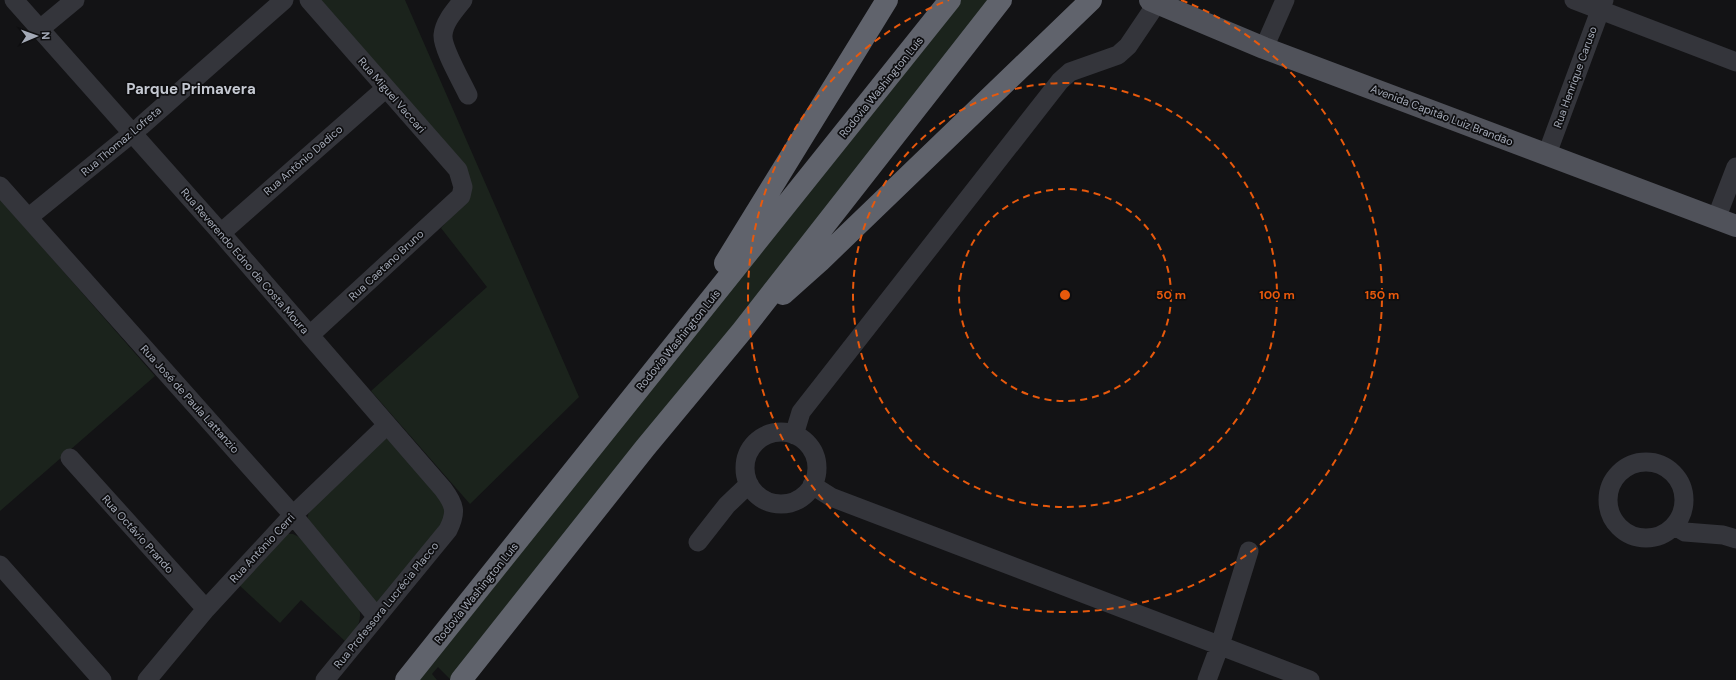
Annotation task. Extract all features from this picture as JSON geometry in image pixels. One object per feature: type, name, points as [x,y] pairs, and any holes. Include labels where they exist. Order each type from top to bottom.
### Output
[{"type":"highway","points":[[682,336],[887,0]]},
{"type":"highway","name":"Rodovia Washington Luís","points":[[406,680],[950,0]]},
{"type":"highway","points":[[462,680],[645,448],[742,331],[1001,0]]},
{"type":"highway","points":[[742,331],[820,261],[1091,0]]},
{"type":"main road","name":"Avenida Capitão Luiz Brandão","points":[[1154,2],[1264,48],[1736,226]]},
{"type":"street","name":"Rua Reverendo Edno da Costa Moura","points":[[14,0],[310,335],[443,489],[452,501],[455,512],[448,530]]},
{"type":"street","points":[[40,29],[75,0]]},
{"type":"street","name":"Rua Thomaz Lofreta","points":[[29,217],[132,133],[284,0]]},
{"type":"street","name":"Rua Miguel Vaccari","points":[[309,0],[458,170],[462,187],[461,196]]},
{"type":"street","points":[[462,0],[446,24],[443,35],[444,46],[468,95]]},
{"type":"street","points":[[1264,48],[1285,0]]},
{"type":"street","points":[[1574,0],[1602,5],[1736,62]]},
{"type":"street","points":[[794,435],[801,412],[1060,81],[1070,72],[1118,54],[1128,46],[1154,2]]},
{"type":"street","name":"Rua Henrique Caruso","points":[[1547,154],[1602,5]]},
{"type":"street","name":"Rua Antônio Dadico","points":[[220,233],[386,88]]},
{"type":"street","points":[[1716,219],[1736,167]]},
{"type":"street","name":"Rua José de Paula Lattanzio","points":[[0,186],[293,515],[376,616]]},
{"type":"street","name":"Rua Caetano Bruno","points":[[310,335],[461,196]]},
{"type":"street","name":"Rua Antônio Cerri","points":[[147,680],[206,609],[293,515],[387,425]]},
{"type":"street","points":[[777,432],[794,435],[808,445],[814,456],[817,469],[812,485],[800,498],[784,504],[776,504],[760,497],[749,484],[746,476],[746,459],[754,444],[761,438],[777,432]]},
{"type":"street","name":"Rua Octávio Prando","points":[[70,458],[206,609]]},
{"type":"street","points":[[1641,462],[1659,464],[1671,472],[1680,482],[1684,500],[1684,510],[1675,526],[1668,532],[1651,539],[1637,538],[1624,532],[1612,518],[1609,510],[1609,491],[1617,475],[1628,466],[1641,462]]},
{"type":"street","points":[[698,542],[727,506],[749,484]]},
{"type":"street","points":[[812,485],[831,497],[1310,680]]},
{"type":"street","points":[[1675,526],[1685,532],[1723,535],[1736,539]]},
{"type":"street","name":"Rua Professora Lucrécia Placco","points":[[325,680],[448,530]]},
{"type":"street","points":[[1207,680],[1220,645],[1249,551]]},
{"type":"street","points":[[0,565],[102,680]]},
{"type":"shaded area","points":[[321,0],[405,0],[579,397],[470,504],[371,391],[487,287],[441,228],[467,199],[469,189]]},
{"type":"shaded area","points":[[958,0],[990,0],[836,197],[451,680],[438,667],[432,674],[437,680],[414,680]]},
{"type":"shaded area","points":[[0,199],[155,376],[0,511]]},
{"type":"shaded area","points":[[382,438],[387,439],[395,445],[442,494],[448,516],[387,597],[374,605],[307,520],[309,511]]},
{"type":"shaded area","points":[[287,534],[293,534],[301,538],[359,607],[359,622],[346,642],[301,600],[280,623],[239,585]]},
{"type":"district","name":"Parque Primavera","points":[[191,89]]}]
